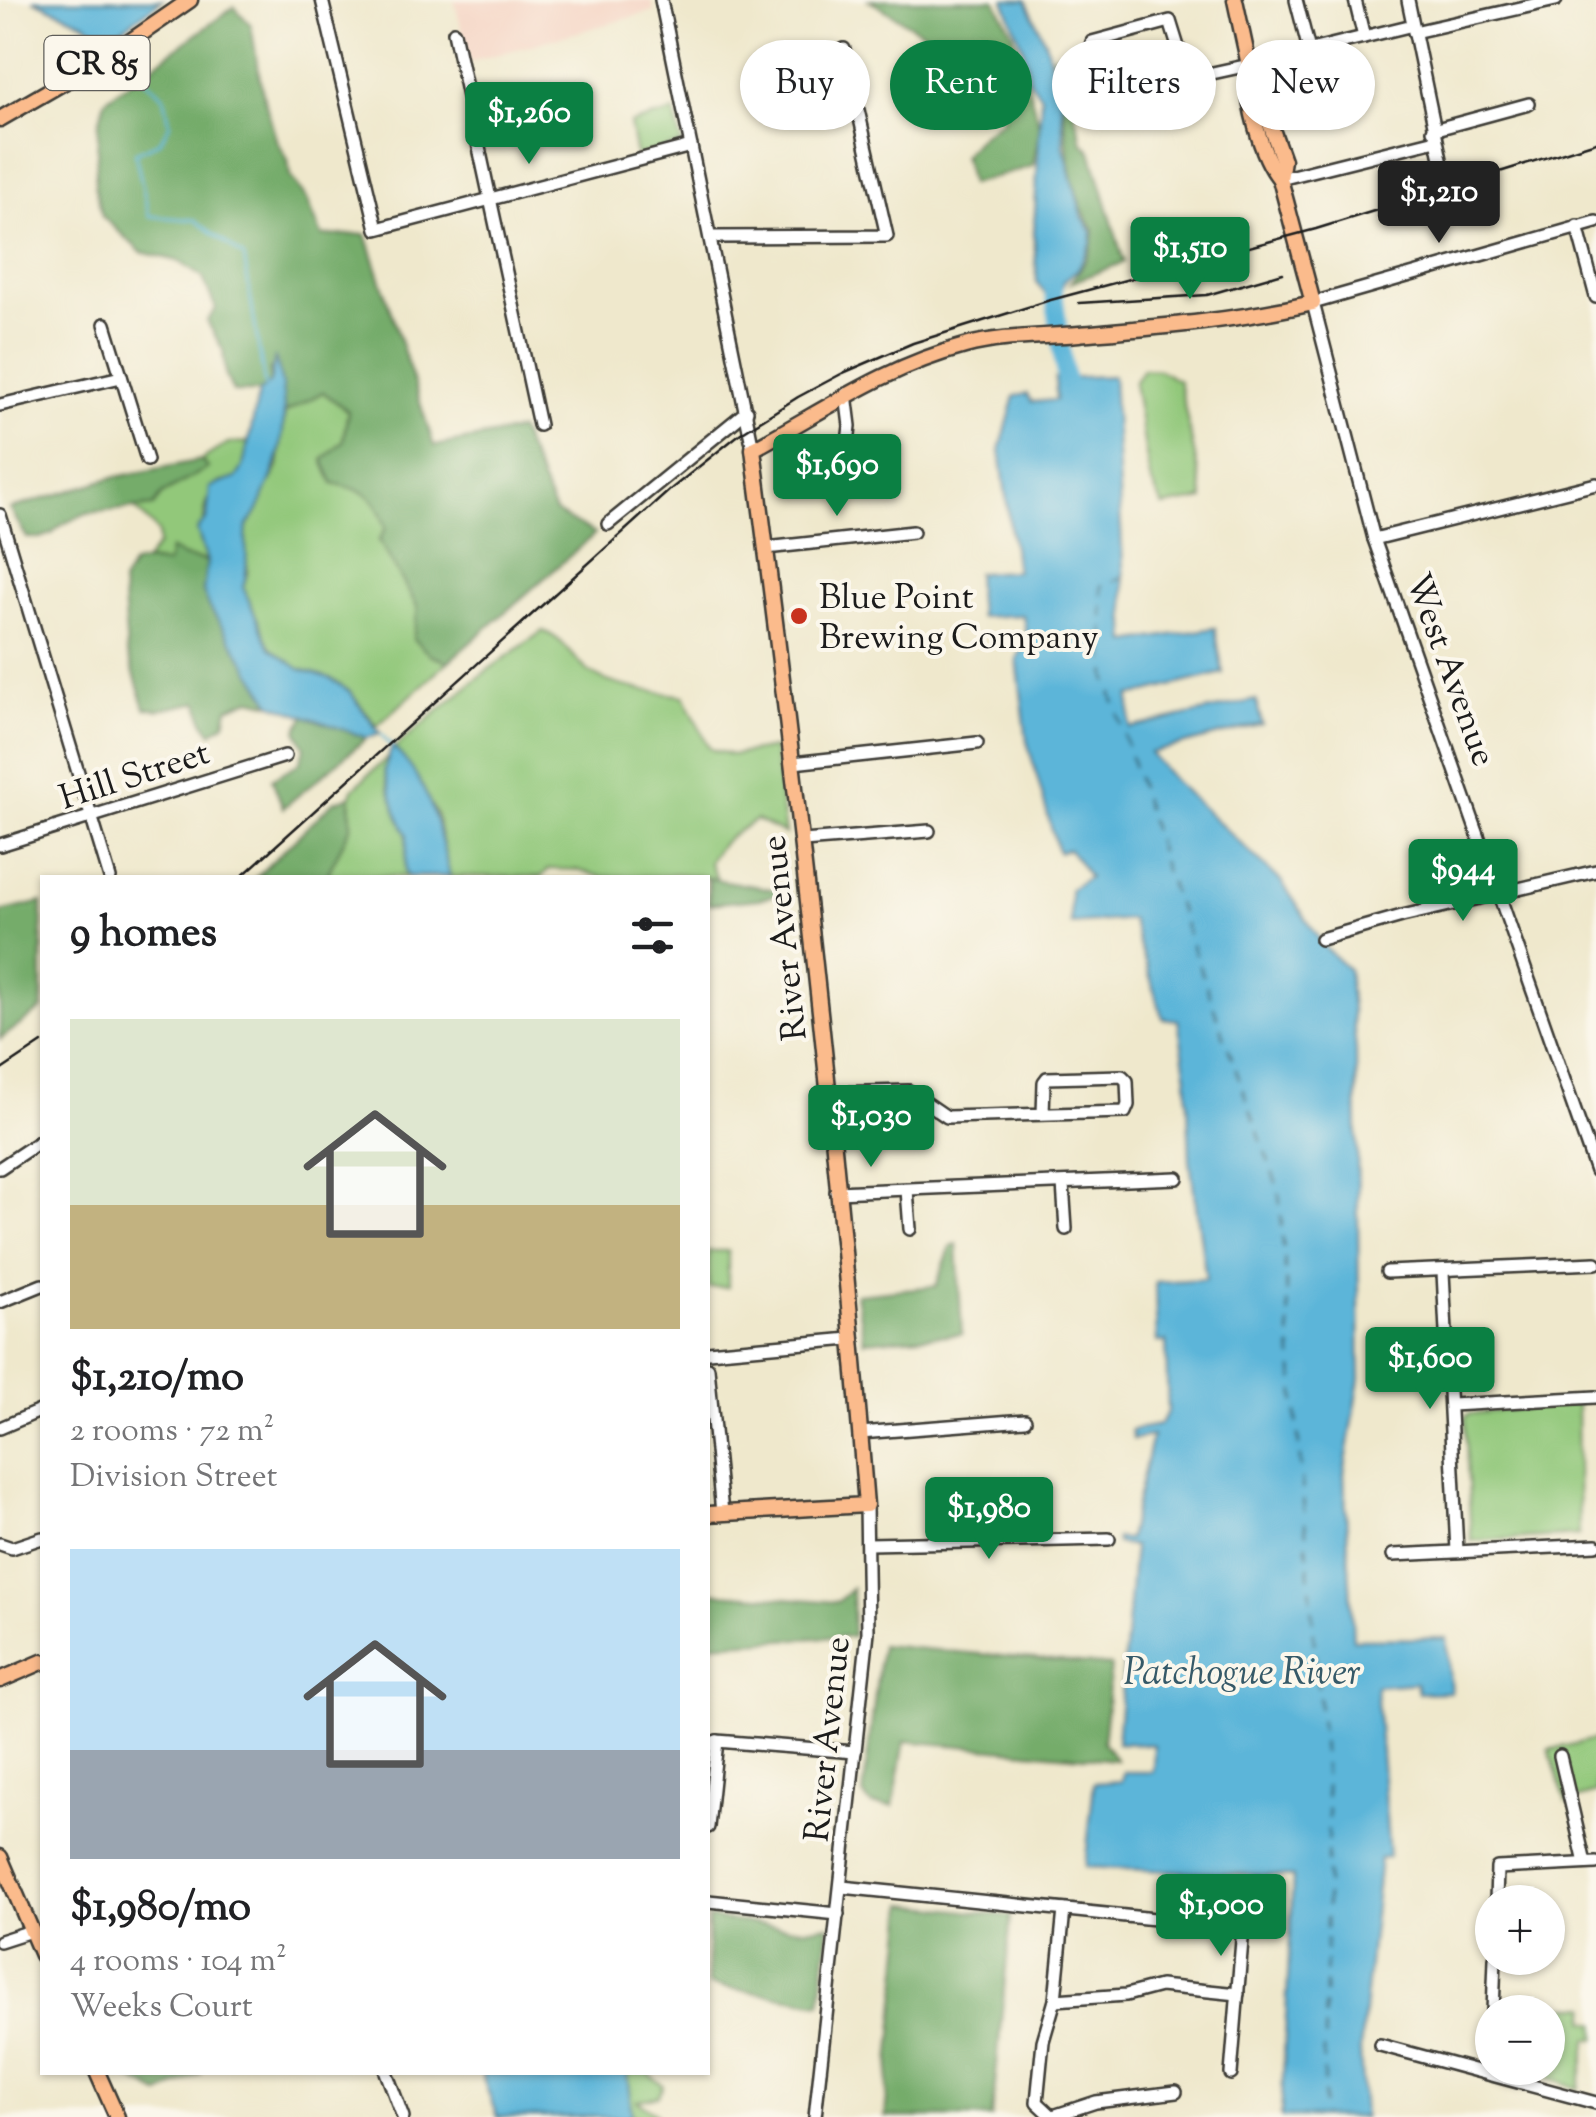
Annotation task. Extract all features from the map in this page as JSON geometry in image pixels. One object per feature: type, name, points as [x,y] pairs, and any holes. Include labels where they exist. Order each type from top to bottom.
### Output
[{"type":"main road","name":"CR 85","points":[[0,119],[106,58],[190,0]]},
{"type":"main road","name":"West Avenue","points":[[1235,0],[1243,40]]},
{"type":"main road","name":"West Avenue","points":[[1272,130],[1283,160],[1280,178],[1313,303]]},
{"type":"main road","points":[[753,448],[911,362],[969,344],[1240,318],[1313,303]]},
{"type":"main road","name":"River Avenue","points":[[753,448],[803,841],[866,1505]]},
{"type":"main road","points":[[715,1513],[866,1505]]},
{"type":"main road","points":[[0,1680],[40,1663]]},
{"type":"main road","points":[[0,1857],[40,1950]]},
{"type":"main road","points":[[97,2075],[117,2117]]},
{"type":"street","points":[[322,0],[376,228],[691,146]]},
{"type":"street","name":"River Avenue","points":[[661,0],[753,448]]},
{"type":"street","points":[[1296,0],[1307,40]]},
{"type":"street","points":[[1356,0],[1364,37]]},
{"type":"street","points":[[1408,0],[1442,164]]},
{"type":"street","points":[[1352,40],[1556,0]]},
{"type":"street","points":[[1099,40],[1170,20],[1176,40]]},
{"type":"street","points":[[454,32],[539,425]]},
{"type":"street","points":[[1280,178],[1435,135],[1528,104]]},
{"type":"street","points":[[710,238],[886,236],[862,130]]},
{"type":"street","points":[[1313,303],[1596,222]]},
{"type":"street","points":[[1577,226],[1596,296]]},
{"type":"street","name":"West Avenue","points":[[1313,303],[1374,539],[1596,1171]]},
{"type":"street","points":[[105,324],[147,460]]},
{"type":"street","points":[[0,405],[122,377]]},
{"type":"street","points":[[846,394],[850,426],[847,451]]},
{"type":"street","points":[[608,524],[747,411]]},
{"type":"street","points":[[1374,539],[1596,484]]},
{"type":"street","points":[[0,516],[109,875]]},
{"type":"street","points":[[766,548],[913,532]]},
{"type":"street","points":[[794,763],[977,743]]},
{"type":"street","name":"Hill Street","points":[[0,845],[285,756]]},
{"type":"street","points":[[803,841],[929,832]]},
{"type":"street","points":[[1321,939],[1402,916],[1596,872]]},
{"type":"street","points":[[828,1093],[910,1091],[947,1117],[1125,1112],[1127,1081],[1122,1076],[1047,1078],[1042,1114]]},
{"type":"street","points":[[0,1168],[40,1141]]},
{"type":"street","points":[[836,1192],[1177,1178]]},
{"type":"street","points":[[1062,1184],[1066,1230]]},
{"type":"street","points":[[907,1190],[910,1229]]},
{"type":"street","points":[[1387,1272],[1596,1263]]},
{"type":"street","points":[[1442,1272],[1458,1550]]},
{"type":"street","points":[[0,1302],[40,1286]]},
{"type":"street","points":[[710,1352],[850,1340]]},
{"type":"street","points":[[1450,1405],[1596,1397]]},
{"type":"street","points":[[710,1409],[715,1513]]},
{"type":"street","points":[[0,1428],[40,1411]]},
{"type":"street","points":[[860,1433],[1025,1420]]},
{"type":"street","name":"River Avenue","points":[[815,2117],[868,1632],[866,1505]]},
{"type":"street","points":[[0,1544],[12,1548],[40,1539]]},
{"type":"street","points":[[868,1544],[1109,1540]]},
{"type":"street","points":[[1393,1555],[1596,1546]]},
{"type":"street","points":[[710,1786],[712,1743],[855,1752]]},
{"type":"street","points":[[1496,1885],[1497,1868],[1591,1863],[1560,1756]]},
{"type":"street","points":[[842,1887],[1243,1928],[1231,2074]]},
{"type":"street","points":[[710,1901],[838,1914]]},
{"type":"street","points":[[1064,1910],[1055,2000],[1043,2041],[1037,2102],[1053,2117],[1096,2102],[1176,2092]]},
{"type":"street","points":[[0,1941],[31,1930]]},
{"type":"street","points":[[1055,2000],[1126,1995],[1160,1986],[1238,1994]]},
{"type":"street","points":[[1380,2045],[1475,2070]]},
{"type":"street","points":[[387,2075],[403,2117]]},
{"type":"street","points":[[1529,2085],[1596,2103]]},
{"type":"shaded area","points":[[454,0],[651,0],[654,11],[470,62]]},
{"type":"green space","points":[[869,0],[995,0],[1015,40],[935,40]]},
{"type":"green space","points":[[234,7],[251,25],[262,90],[276,139],[288,160],[290,176],[307,199],[322,236],[366,234],[434,446],[519,430],[555,512],[595,534],[448,662],[429,654],[413,639],[418,608],[379,540],[386,528],[378,507],[362,492],[333,483],[323,460],[343,441],[348,411],[323,392],[285,413],[278,368],[270,369],[270,383],[259,392],[233,392],[226,376],[223,350],[207,321],[216,309],[203,278],[178,261],[141,252],[102,216],[95,186],[99,123],[105,100]]},
{"type":"green space","points":[[1032,100],[1040,128],[1033,166],[970,184],[963,155],[988,130],[1032,130]]},
{"type":"green space","points":[[674,112],[682,144],[636,156],[630,124]]},
{"type":"green space","points":[[1066,130],[1079,130],[1082,142],[1091,151],[1124,262],[1070,283],[1092,245],[1094,230],[1079,201]]},
{"type":"green space","points":[[1143,369],[1159,370],[1179,381],[1204,499],[1163,506],[1150,479],[1134,383]]},
{"type":"green space","points":[[323,392],[348,411],[343,441],[323,460],[333,482],[362,492],[378,507],[386,528],[379,540],[418,608],[429,654],[448,662],[377,726],[350,692],[330,678],[300,670],[270,648],[243,587],[248,571],[244,547],[247,526],[278,467],[285,413]]},
{"type":"green space","points":[[248,442],[237,478],[218,483],[207,501],[200,541],[207,561],[171,550],[168,564],[146,561],[158,545],[158,532],[135,508],[153,506],[162,494],[207,468],[201,460],[228,443]]},
{"type":"green space","points":[[201,460],[208,468],[162,494],[153,506],[87,513],[40,538],[27,538],[10,509],[111,478]]},
{"type":"green space","points":[[170,549],[184,557],[207,561],[203,592],[272,704],[251,699],[228,708],[225,723],[212,733],[203,721],[199,702],[159,710],[145,708],[127,652],[122,583],[133,564],[167,564]]},
{"type":"green space","points":[[543,631],[601,678],[636,689],[684,696],[710,749],[732,755],[774,748],[785,834],[756,820],[742,829],[723,843],[709,862],[717,879],[710,875],[595,875],[549,869],[543,875],[450,875],[436,813],[394,748],[485,672]]},
{"type":"green space","points":[[305,716],[367,738],[283,808],[272,779],[299,763],[305,748],[297,730]]},
{"type":"green space","points":[[389,756],[386,779],[405,828],[408,875],[329,875],[351,826],[350,796]]},
{"type":"green space","points":[[350,796],[351,826],[329,875],[258,875],[333,802]]},
{"type":"green space","points":[[710,878],[788,892],[710,904]]},
{"type":"green space","points":[[40,902],[40,1010],[0,1039],[0,912]]},
{"type":"green space","points":[[957,1244],[962,1334],[864,1341],[856,1294],[936,1286],[951,1246]]},
{"type":"green space","points":[[710,1251],[728,1251],[728,1287],[710,1288]]},
{"type":"green space","points":[[1577,1403],[1579,1535],[1471,1541],[1465,1418],[1468,1414]]},
{"type":"green space","points":[[852,1589],[853,1636],[710,1644],[710,1592],[837,1602]]},
{"type":"green space","points":[[881,1645],[1111,1666],[1103,1742],[1116,1760],[905,1741],[893,1807],[871,1805],[863,1795]]},
{"type":"green space","points":[[1596,1739],[1596,1793],[1566,1802],[1549,1750]]},
{"type":"green space","points":[[905,1904],[1011,1916],[992,2117],[885,2117]]},
{"type":"green space","points":[[710,1918],[805,1929],[829,1925],[821,2003],[710,1985]]},
{"type":"green space","points":[[1565,2006],[1588,2006],[1586,2021],[1596,2023],[1596,2039],[1588,2039],[1579,2089],[1565,2084]]},
{"type":"green space","points":[[128,2075],[198,2075],[160,2094]]},
{"type":"green space","points":[[627,2075],[651,2075],[663,2086],[659,2096],[637,2101],[658,2117],[632,2117]]},
{"type":"water","points":[[33,0],[162,0],[123,28],[102,35],[85,23]]},
{"type":"water","points":[[1004,0],[1026,0],[1045,41],[1052,67],[1052,130],[1063,130],[1082,216],[1092,232],[1078,269],[1065,280],[1059,292],[1047,296],[1037,283],[1034,232],[1041,96],[1032,84],[1032,40],[1020,40]]},
{"type":"water","points":[[275,357],[284,405],[282,437],[269,484],[247,526],[243,587],[270,648],[300,669],[330,678],[350,692],[380,733],[367,738],[272,704],[203,592],[207,561],[197,530],[207,518],[210,487],[236,478],[243,467],[259,392],[270,383]]},
{"type":"water","name":"Patchogue River","points":[[1113,376],[1127,642],[1215,628],[1223,673],[1130,696],[1130,728],[1256,700],[1262,724],[1150,753],[1175,782],[1282,882],[1325,948],[1348,969],[1356,1050],[1360,1379],[1344,1474],[1353,1639],[1446,1638],[1451,1692],[1418,1693],[1416,1683],[1376,1686],[1389,1857],[1380,1858],[1360,2051],[1364,2117],[1281,2117],[1293,1877],[1085,1867],[1094,1783],[1121,1781],[1123,1772],[1153,1772],[1154,1745],[1117,1743],[1134,1546],[1116,1543],[1116,1538],[1128,1539],[1152,1436],[1133,1439],[1131,1430],[1159,1425],[1168,1412],[1166,1342],[1157,1342],[1155,1282],[1206,1279],[1190,1161],[1187,1078],[1178,1020],[1163,1018],[1131,919],[1071,924],[1070,889],[1089,877],[1069,849],[1058,852],[1027,741],[1017,659],[1027,640],[1023,615],[979,617],[976,573],[1016,571],[1000,450],[1015,396],[1027,394],[1032,402],[1056,400],[1055,378]]},
{"type":"water","points":[[392,746],[424,790],[450,875],[407,875],[407,835],[384,770]]},
{"type":"water","points":[[482,2075],[627,2075],[632,2117],[497,2117]]},
{"type":"waterway","points":[[131,68],[164,96],[170,124],[160,142],[135,153],[149,216],[195,220],[244,257],[265,387]]},
{"type":"waterway","name":"Patchogue River","points":[[1051,271],[1068,398]]},
{"type":"waterway","points":[[381,734],[392,747]]},
{"type":"ferry route","points":[[1124,577],[1101,586],[1107,678],[1162,861],[1279,1191],[1328,1815],[1323,2117]]},
{"type":"railway","points":[[243,875],[671,489],[741,433],[798,397],[913,343],[1047,301],[1316,229],[1596,142]]},
{"type":"railway","points":[[1079,303],[1207,295],[1283,273]]},
{"type":"railway","points":[[0,1071],[40,1044]]},
{"type":"place","name":"Blue Point Brewing Company","points":[[799,616]]}]
